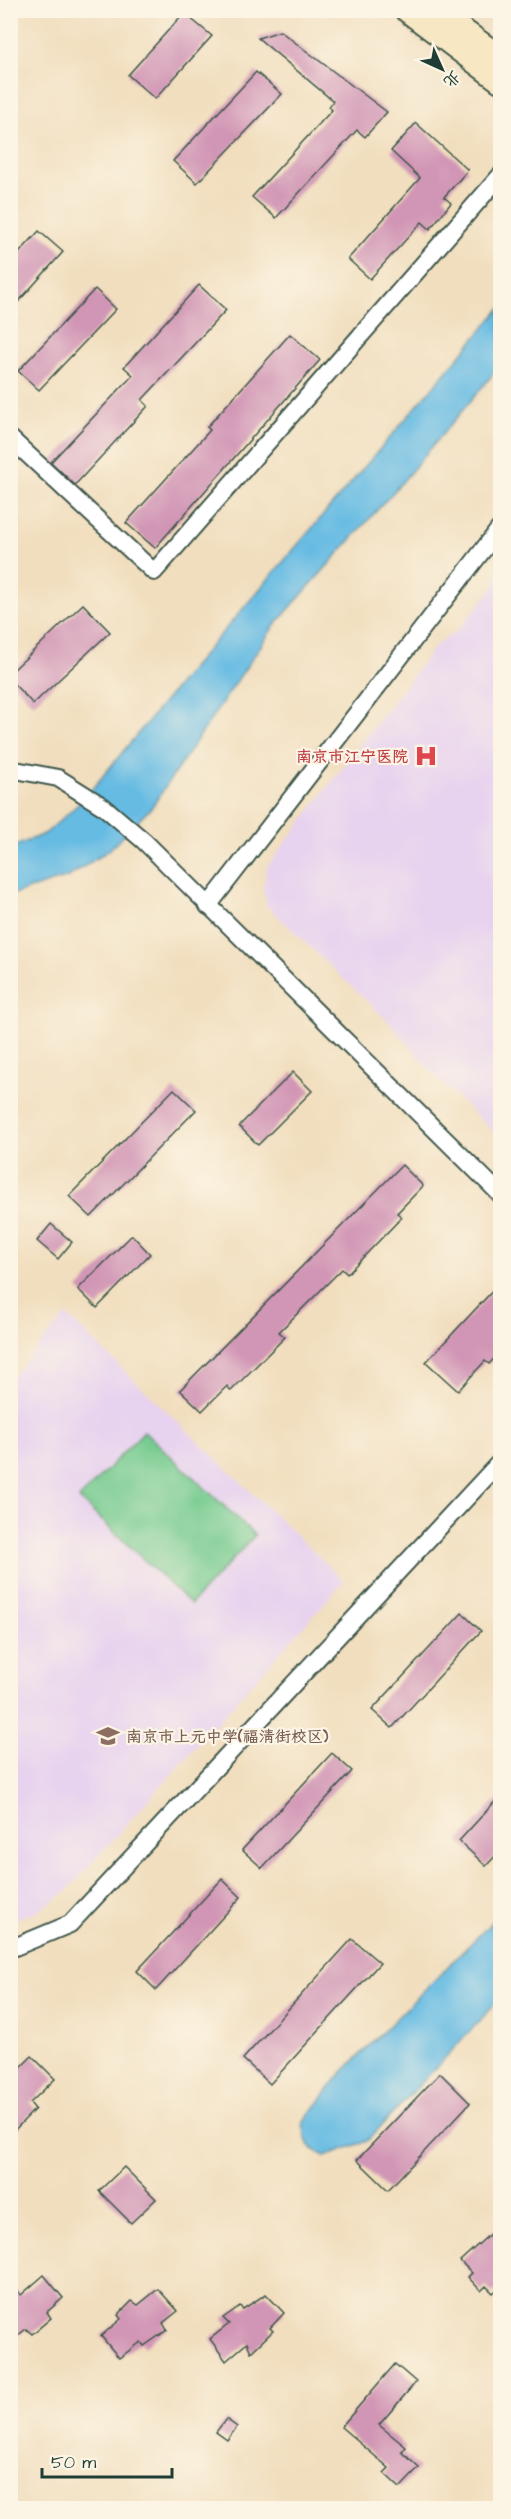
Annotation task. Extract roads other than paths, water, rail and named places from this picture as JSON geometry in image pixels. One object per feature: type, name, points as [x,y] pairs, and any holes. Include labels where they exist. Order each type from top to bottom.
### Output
[{"type":"street","points":[[406,10],[501,81]]},
{"type":"street","points":[[435,10],[501,57]]},
{"type":"street","points":[[10,438],[154,572],[501,176]]},
{"type":"street","points":[[208,906],[501,528]]},
{"type":"street","points":[[10,769],[58,777],[104,807],[144,841],[501,1194]]},
{"type":"street","points":[[10,1949],[70,1924],[501,1462]]},
{"type":"water","points":[[500,309],[500,366],[403,481],[274,626],[151,808],[109,850],[68,877],[11,895],[11,848],[46,833],[84,799],[186,675]]},
{"type":"water","points":[[500,1914],[500,1999],[367,2141],[325,2156],[310,2147],[306,2140],[303,2123],[339,2076]]},
{"type":"place","name":"南京市江宁医院","points":[[426,756]]},
{"type":"place","name":"南京市上元中学(福清街校区)","points":[[108,1736]]}]
